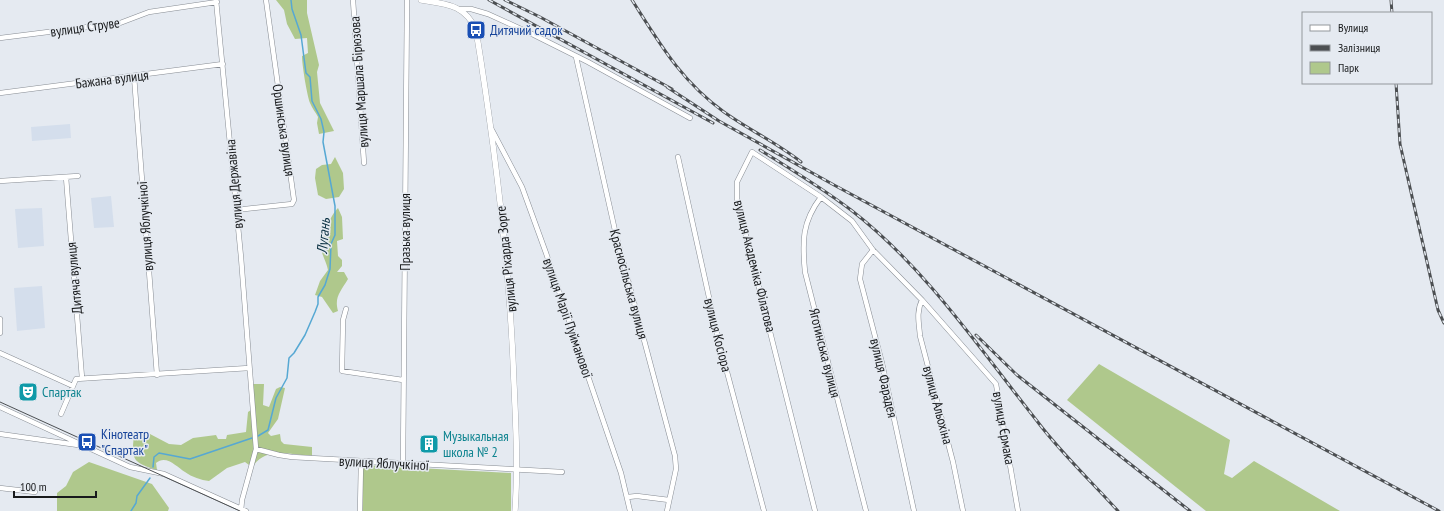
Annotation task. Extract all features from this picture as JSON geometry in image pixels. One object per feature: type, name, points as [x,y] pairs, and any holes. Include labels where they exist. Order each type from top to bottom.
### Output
[{"type":"street","name":"Оршинська вулиця","points":[[236,210],[292,204],[294,200],[266,0]]},
{"type":"street","name":"вулиця Маршала Бірюзова","points":[[353,0],[364,163]]},
{"type":"street","name":"Празька вулиця","points":[[402,464],[407,0]]},
{"type":"street","points":[[421,0],[462,11],[471,9],[488,14],[588,62],[690,118]]},
{"type":"street","name":"вулиця Державіна","points":[[216,1],[223,64],[256,449],[241,510]]},
{"type":"street","name":"вулиця Струве","points":[[0,38],[120,22],[149,12],[216,1]]},
{"type":"street","name":"вулиця Ріхарда Зорге","points":[[462,11],[472,20],[476,30],[492,130],[509,287],[518,471],[515,511]]},
{"type":"street","name":"Красносільська вулиця","points":[[576,57],[616,235],[676,456],[676,469],[667,511]]},
{"type":"street","name":"Бажана вулиця","points":[[0,93],[223,64]]},
{"type":"street","name":"вулиця Яблучкіної","points":[[134,76],[157,375]]},
{"type":"street","name":"вулиця Марії Пуйманової","points":[[492,130],[522,187],[530,209],[628,497],[630,511]]},
{"type":"street","name":"вулиця Академіка Філатова","points":[[815,511],[737,200],[737,182],[752,152],[821,197],[852,221],[873,250],[922,300]]},
{"type":"street","name":"вулиця Косіора","points":[[678,157],[718,338],[764,511]]},
{"type":"street","points":[[0,181],[78,176]]},
{"type":"street","name":"Дитяча вулиця","points":[[66,177],[82,378]]},
{"type":"street","name":"Яготинська вулиця","points":[[821,197],[816,204],[803,235],[805,272],[866,511]]},
{"type":"street","name":"вулиця Фарадея","points":[[873,250],[862,264],[860,279],[882,363],[914,511]]},
{"type":"street","name":"вулиця Альохіна","points":[[922,300],[918,307],[920,336],[953,462],[963,511]]},
{"type":"street","name":"вулиця Єрмака","points":[[922,300],[996,384],[1018,511]]},
{"type":"street","points":[[346,309],[343,326],[342,371],[403,380]]},
{"type":"street","points":[[0,319],[0,333]]},
{"type":"street","points":[[0,354],[73,386]]},
{"type":"street","points":[[61,414],[76,379],[249,368]]},
{"type":"street","points":[[0,407],[134,469],[164,474],[246,511]]},
{"type":"street","points":[[0,434],[83,446]]},
{"type":"street","name":"вулиця Яблучкіної","points":[[256,449],[279,455],[361,462],[562,472]]},
{"type":"street","points":[[360,511],[361,462]]},
{"type":"street","points":[[0,488],[35,492]]},
{"type":"street","points":[[628,497],[637,496],[669,500]]},
{"type":"shaded area","points":[[70,124],[71,138],[32,141],[31,127]]},
{"type":"shaded area","points":[[111,196],[114,227],[94,228],[91,198]]},
{"type":"shaded area","points":[[42,208],[44,246],[18,248],[15,209]]},
{"type":"shaded area","points":[[42,286],[45,328],[17,331],[14,288]]},
{"type":"green space","points":[[276,0],[307,0],[307,13],[319,65],[317,72],[320,103],[334,131],[319,134],[317,123],[318,117],[309,99],[303,66],[302,56],[308,53],[307,38],[295,39],[287,24],[284,10]]},
{"type":"green space","points":[[335,157],[343,173],[344,189],[339,197],[326,199],[318,195],[315,178],[316,169],[322,165],[331,164]]},
{"type":"green space","points":[[338,208],[342,217],[343,239],[337,241],[338,256],[342,260],[342,266],[337,272],[344,272],[348,279],[338,298],[338,311],[333,313],[322,297],[315,295],[320,281],[328,270],[322,252],[324,235],[329,222]]},
{"type":"green space","points":[[1099,364],[1230,440],[1224,474],[1232,478],[1254,461],[1340,511],[1206,511],[1067,400]]},
{"type":"green space","points":[[251,384],[264,384],[263,405],[269,407],[276,389],[280,387],[285,388],[278,419],[268,433],[271,436],[280,434],[281,441],[284,444],[312,447],[312,456],[280,453],[273,454],[259,459],[254,465],[249,465],[245,462],[227,468],[209,481],[200,479],[185,472],[171,462],[164,460],[156,463],[157,470],[143,465],[135,459],[133,450],[134,436],[150,434],[169,444],[181,445],[193,438],[216,435],[218,439],[226,439],[227,435],[246,432],[248,412],[251,410]]},
{"type":"green space","points":[[89,462],[152,484],[169,508],[168,511],[57,511],[57,493],[66,486],[73,472]]},
{"type":"green space","points":[[363,465],[511,473],[511,511],[362,511]]},
{"type":"waterway","name":"Лугань","points":[[258,436],[268,430],[276,398],[287,378],[289,358],[294,353],[305,335],[315,312],[318,304],[318,297],[325,285],[330,269],[331,244],[335,235],[335,206],[323,142],[324,132],[321,119],[312,101],[310,77],[306,73],[301,35],[292,9],[291,0]]},
{"type":"waterway","name":"Лугань","points":[[153,467],[154,457],[159,453],[190,459],[252,438]]},
{"type":"waterway","name":"Лугань","points":[[131,511],[136,503],[137,496],[150,478]]},
{"type":"tram line","points":[[0,402],[240,511]]},
{"type":"railway","points":[[489,0],[713,123]]},
{"type":"railway","points":[[505,0],[540,17],[672,89]]},
{"type":"railway","points":[[632,0],[672,61],[695,88],[724,112],[801,162]]},
{"type":"railway","points":[[1391,0],[1392,12]]},
{"type":"railway","points":[[1396,84],[1400,144],[1438,310],[1444,323]]},
{"type":"railway","points":[[667,87],[719,121],[834,185],[1439,511]]},
{"type":"railway","points":[[760,150],[818,186],[851,210],[904,257],[928,283],[972,337],[1046,433],[1118,511]]},
{"type":"railway","points":[[976,335],[1017,375],[1190,511]]},
{"type":"place","name":"Дитячий садок","points":[[476,30]]},
{"type":"place","name":"Спартак","points":[[28,392]]},
{"type":"place","name":"Кінотеатр \"Спартак\"","points":[[87,442]]},
{"type":"place","name":"Музыкальная школа № 2","points":[[429,444]]}]
